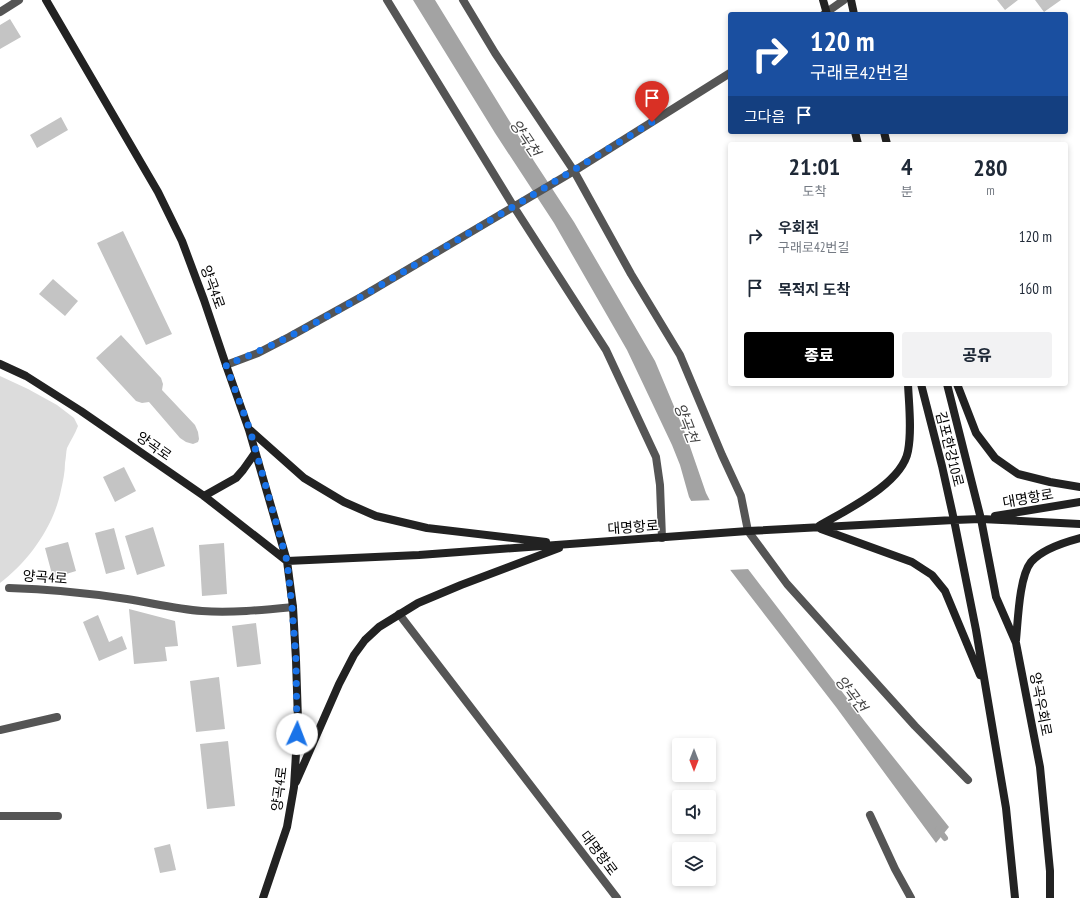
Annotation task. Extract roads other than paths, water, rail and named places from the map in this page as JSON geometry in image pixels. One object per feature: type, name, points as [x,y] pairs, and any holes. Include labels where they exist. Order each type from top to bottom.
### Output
[{"type":"main road","name":"양곡4로","points":[[46,0],[158,192],[185,249],[250,430],[255,453],[287,561],[296,660],[298,720],[294,787],[287,827],[263,898]]},
{"type":"main road","points":[[823,0],[826,12]]},
{"type":"main road","points":[[851,0],[854,12]]},
{"type":"main road","name":"양곡로","points":[[0,364],[26,376],[51,391],[204,496],[287,561]]},
{"type":"main road","points":[[817,527],[888,483],[900,471],[908,453],[910,433],[908,386]]},
{"type":"main road","name":"김포한강10로","points":[[921,386],[942,466],[954,520]]},
{"type":"main road","name":"김포한강10로","points":[[948,386],[981,519]]},
{"type":"main road","points":[[958,386],[976,433],[995,458],[1018,474],[1050,482],[1080,487]]},
{"type":"main road","points":[[250,430],[304,478],[344,502],[376,516],[427,528],[567,545]]},
{"type":"main road","points":[[204,496],[236,478],[255,453]]},
{"type":"main road","name":"대명항로","points":[[981,519],[1080,502]]},
{"type":"main road","name":"대명항로","points":[[287,561],[419,555],[739,533],[748,531],[954,520],[981,519],[1080,524]]},
{"type":"main road","name":"양곡우회로","points":[[981,519],[996,597],[1016,643],[1040,767],[1050,871],[1050,898]]},
{"type":"main road","points":[[954,520],[976,630],[1006,808],[1015,898]]},
{"type":"main road","points":[[817,527],[912,562],[932,576],[945,591],[985,688]]},
{"type":"main road","points":[[1016,643],[1019,602],[1025,575],[1031,562],[1042,553],[1063,542],[1080,538]]},
{"type":"main road","points":[[294,787],[339,684],[354,655],[365,640],[379,627],[418,603],[567,545]]},
{"type":"lane","points":[[0,12],[19,0]]},
{"type":"lane","points":[[387,0],[514,207],[606,350],[656,457],[660,485],[662,538]]},
{"type":"lane","points":[[463,0],[495,53],[574,171],[631,274],[680,355],[741,496],[748,531],[787,584],[915,726],[968,780]]},
{"type":"lane","points":[[827,12],[844,0]]},
{"type":"lane","points":[[226,365],[258,353],[289,337],[514,207],[728,74]]},
{"type":"lane","name":"양곡4로","points":[[9,588],[42,588],[79,592],[201,610],[227,612],[258,611],[292,607]]},
{"type":"lane","name":"대명항로","points":[[399,614],[617,898]]},
{"type":"lane","points":[[0,730],[57,717]]},
{"type":"lane","points":[[870,815],[910,898]]},
{"type":"lane","points":[[0,816],[58,816]]},
{"type":"waterway","name":"양곡천","points":[[938,829],[945,838]]}]
